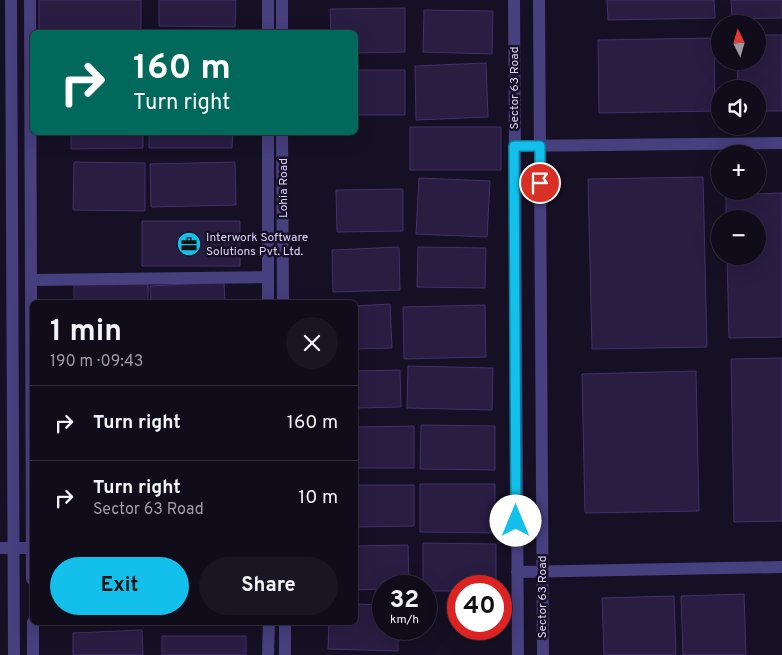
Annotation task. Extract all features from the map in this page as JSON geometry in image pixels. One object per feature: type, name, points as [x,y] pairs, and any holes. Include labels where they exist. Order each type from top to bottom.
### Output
[{"type":"street","points":[[11,0],[14,655]]},
{"type":"street","points":[[30,0],[30,30]]},
{"type":"street","points":[[268,0],[268,30]]},
{"type":"street","points":[[282,0],[282,30]]},
{"type":"street","name":"Sector 63 Road","points":[[514,0],[518,655]]},
{"type":"street","name":"Sector 63 Road","points":[[539,0],[543,655]]},
{"type":"street","points":[[30,135],[31,300]]},
{"type":"street","name":"Lohia Road","points":[[268,135],[268,300]]},
{"type":"street","name":"Lohia Road","points":[[282,135],[283,300]]},
{"type":"street","points":[[514,146],[782,143]]},
{"type":"street","points":[[31,280],[268,277]]},
{"type":"street","points":[[0,548],[30,548]]},
{"type":"street","points":[[517,572],[782,567]]},
{"type":"street","points":[[33,625],[33,655]]},
{"type":"street","points":[[268,625],[268,655]]},
{"type":"street","points":[[285,625],[285,655]]},
{"type":"building","points":[[39,0],[141,0],[141,30],[39,30]]},
{"type":"building","points":[[159,0],[236,0],[235,27],[159,26]]},
{"type":"building","points":[[607,0],[714,0],[715,15],[711,15],[711,18],[608,20]]},
{"type":"building","points":[[731,0],[782,0],[782,18],[766,18],[766,15],[732,15]]},
{"type":"building","points":[[405,8],[405,52],[358,53],[358,30],[331,30],[330,9]]},
{"type":"building","points":[[424,10],[493,11],[492,54],[423,52]]},
{"type":"building","points":[[766,35],[782,35],[782,111],[766,111],[766,80],[738,80],[737,70],[766,70]]},
{"type":"building","points":[[711,38],[711,70],[714,70],[715,80],[711,80],[711,111],[599,113],[598,40]]},
{"type":"building","points":[[486,63],[488,117],[416,120],[415,66]]},
{"type":"building","points":[[358,70],[405,70],[405,115],[358,115]]},
{"type":"building","points":[[410,127],[501,127],[501,170],[410,170]]},
{"type":"building","points":[[71,135],[143,135],[143,148],[71,149]]},
{"type":"building","points":[[149,135],[233,135],[232,148],[149,148]]},
{"type":"building","points":[[74,162],[145,163],[145,211],[73,210]]},
{"type":"building","points":[[235,162],[236,205],[151,207],[150,164]]},
{"type":"building","points":[[703,177],[707,347],[592,349],[588,179]]},
{"type":"building","points":[[419,178],[490,181],[487,237],[416,234]]},
{"type":"building","points":[[403,189],[403,231],[337,232],[336,190]]},
{"type":"building","points":[[782,193],[782,337],[729,338],[727,265],[766,265],[766,210],[726,210],[726,200],[766,200],[766,194]]},
{"type":"building","points":[[142,221],[240,221],[240,266],[142,266]]},
{"type":"building","points":[[399,247],[400,290],[333,292],[332,250]]},
{"type":"building","points":[[418,247],[486,248],[485,288],[417,287]]},
{"type":"building","points":[[148,280],[148,300],[74,300],[74,281]]},
{"type":"building","points":[[224,282],[225,300],[151,300],[150,286]]},
{"type":"building","points":[[390,304],[392,348],[358,349],[358,306]]},
{"type":"building","points":[[485,305],[486,357],[404,359],[403,307]]},
{"type":"building","points":[[782,358],[782,521],[734,522],[731,359]]},
{"type":"building","points":[[408,366],[493,368],[492,410],[407,408]]},
{"type":"building","points":[[400,370],[401,407],[358,408],[358,371]]},
{"type":"building","points":[[696,371],[699,511],[585,513],[582,374]]},
{"type":"building","points":[[421,425],[495,426],[495,470],[420,469]]},
{"type":"building","points":[[414,426],[414,468],[358,468],[358,427]]},
{"type":"building","points":[[420,484],[495,484],[495,533],[420,532]]},
{"type":"building","points":[[358,485],[414,485],[414,526],[358,527]]},
{"type":"building","points":[[423,543],[496,544],[496,575],[447,575],[447,591],[437,591],[437,575],[423,575]]},
{"type":"building","points":[[408,545],[409,575],[372,575],[372,589],[358,590],[358,546]]},
{"type":"building","points":[[744,594],[746,655],[683,655],[681,596]]},
{"type":"building","points":[[674,596],[676,655],[604,655],[602,598]]},
{"type":"building","points":[[358,604],[372,605],[372,640],[398,640],[398,651],[328,649],[329,625],[358,625]]},
{"type":"building","points":[[142,630],[143,655],[73,655],[73,633]]},
{"type":"building","points":[[162,636],[246,636],[246,655],[162,655]]},
{"type":"place","name":"Interwork Software Solutions Pvt. Ltd.","points":[[189,244]]},
{"type":"route","points":[[516,521],[514,146],[540,146],[540,183]]}]
